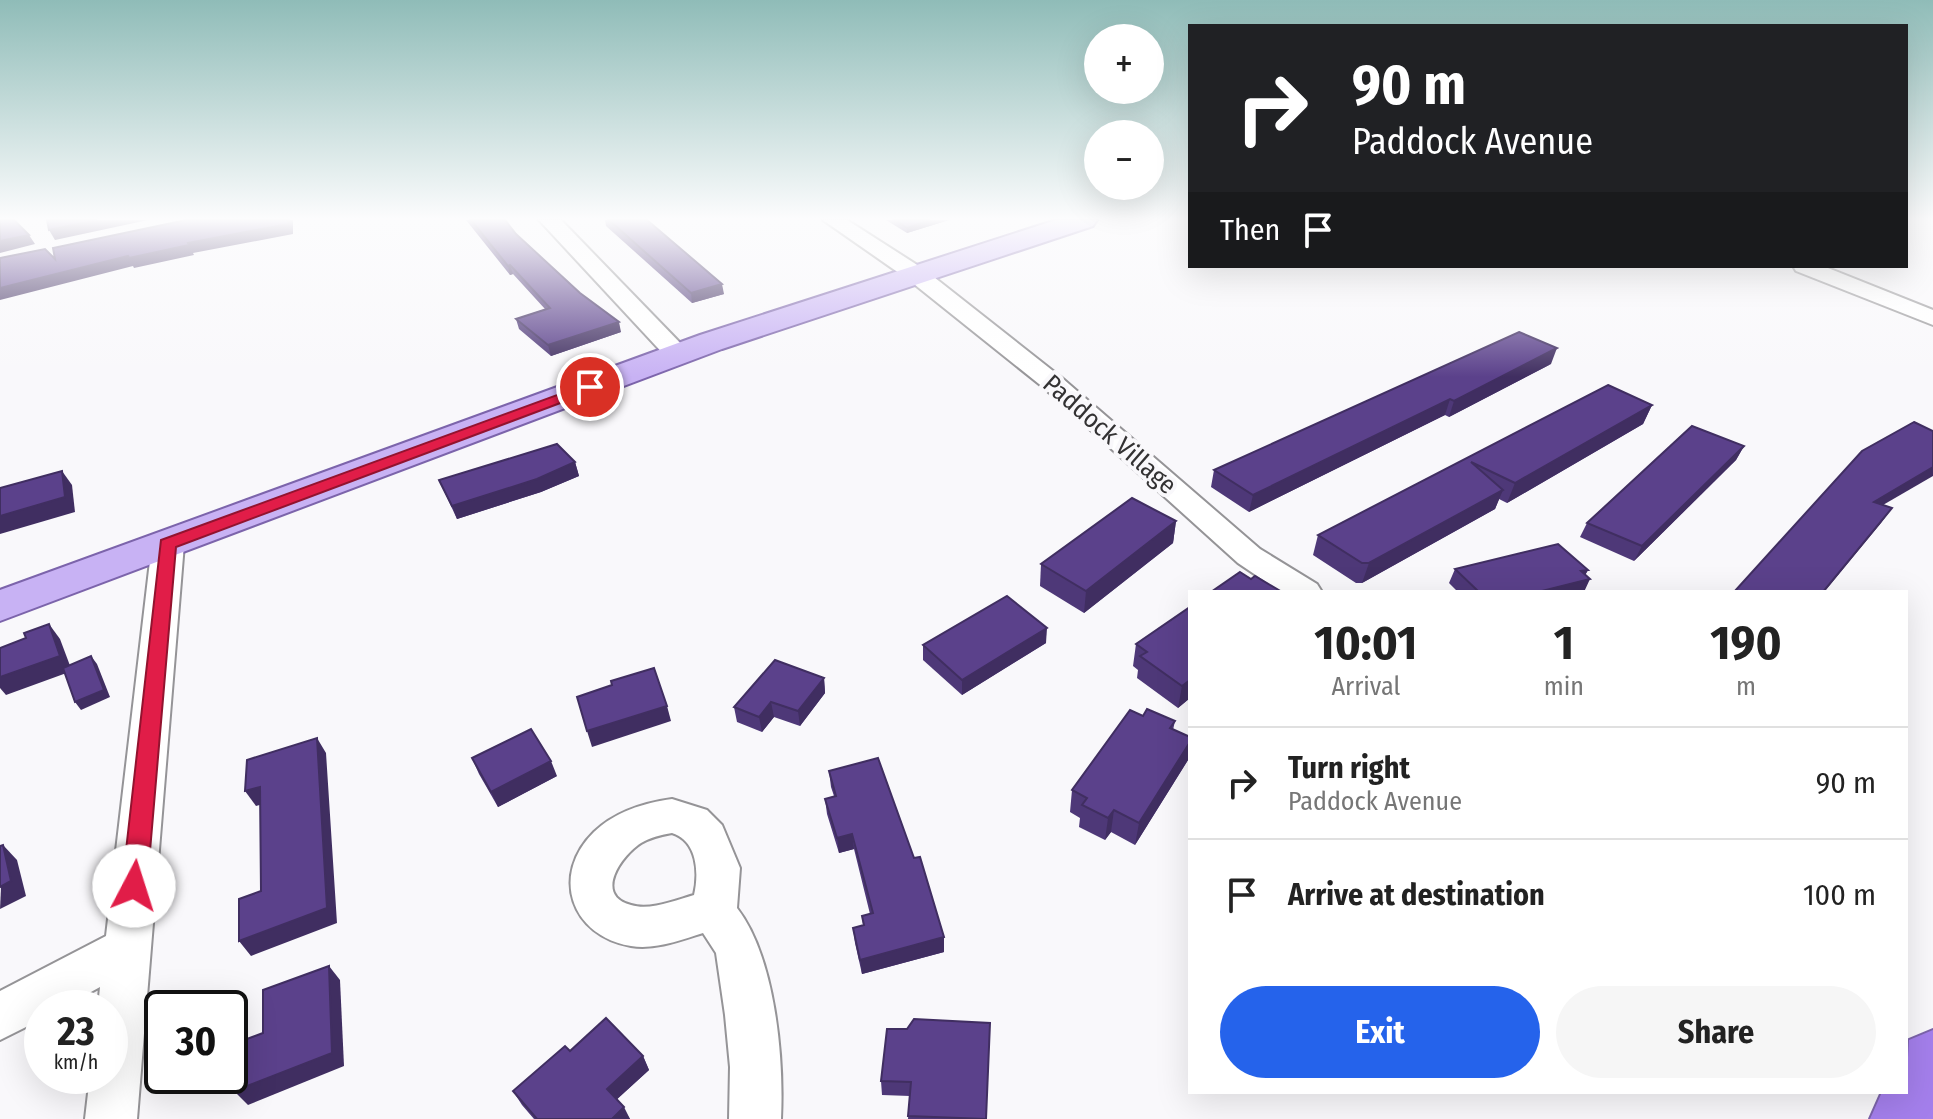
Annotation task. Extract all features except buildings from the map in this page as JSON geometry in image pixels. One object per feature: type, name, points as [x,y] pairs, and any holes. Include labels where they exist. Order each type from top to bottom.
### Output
[{"type":"highway","points":[[1906,1119],[1933,1064]]},
{"type":"main road","points":[[0,606],[678,355],[925,272]]},
{"type":"street","points":[[599,272],[678,355]]},
{"type":"street","name":"Paddock Village","points":[[913,272],[1053,383],[1249,556],[1302,590]]},
{"type":"street","points":[[1819,272],[1933,318]]},
{"type":"street","points":[[111,1119],[168,544]]},
{"type":"street","points":[[715,909],[737,945],[753,1031],[755,1119]]},
{"type":"street","points":[[0,1016],[128,948]]},
{"type":"route","points":[[134,886],[168,544],[590,387]]}]
